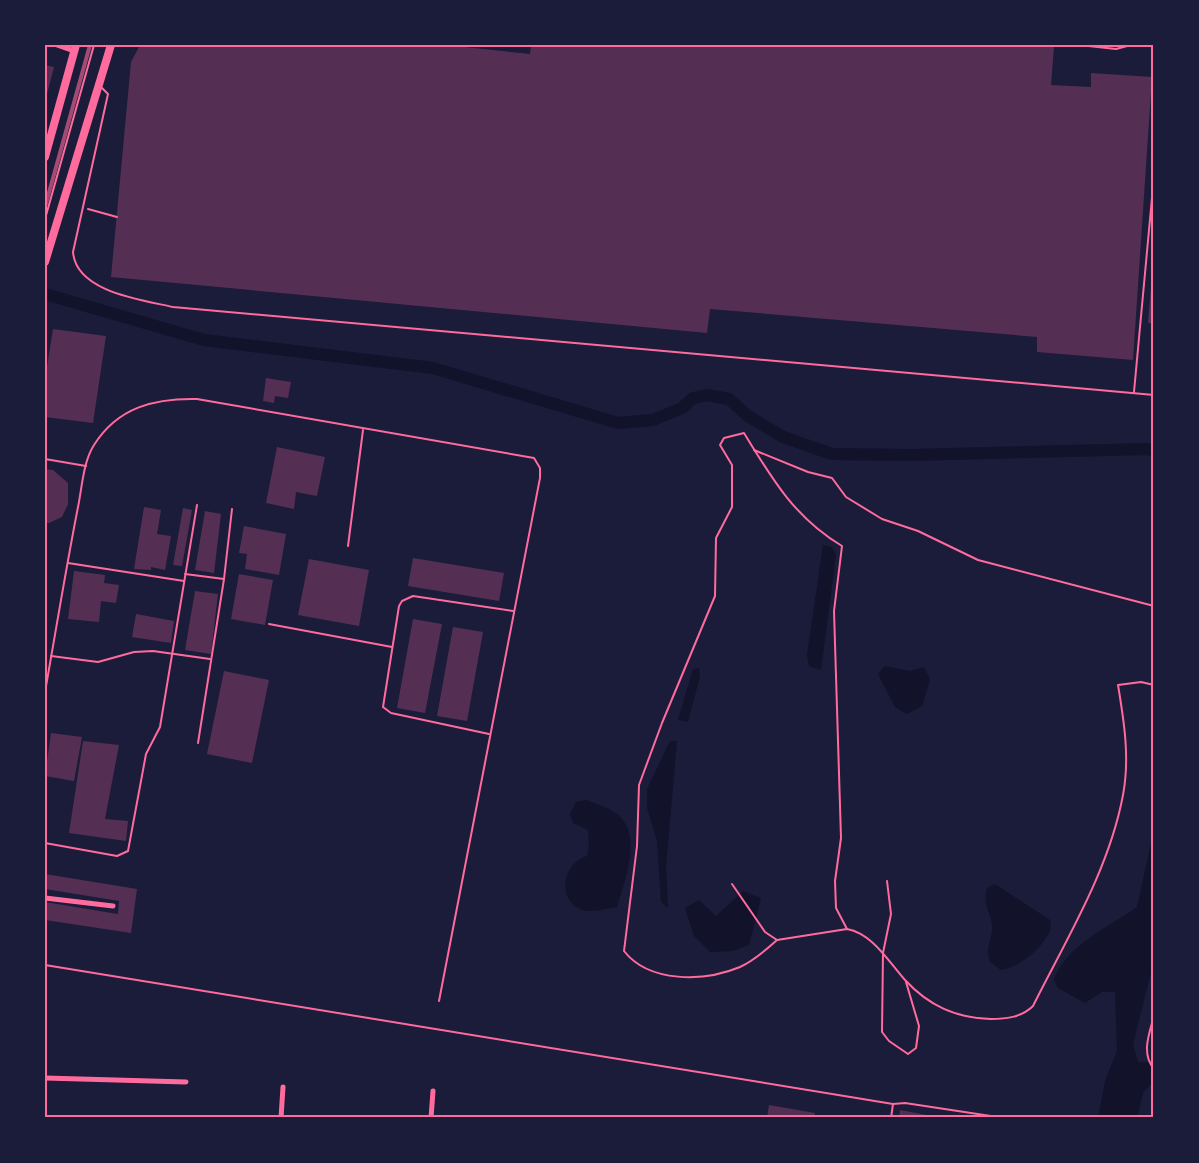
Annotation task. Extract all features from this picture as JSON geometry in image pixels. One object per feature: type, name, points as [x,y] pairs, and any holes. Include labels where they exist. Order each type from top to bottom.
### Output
[{"type":"highway","points":[[46,258],[111,45]]},
{"type":"highway","points":[[46,153],[75,48]]},
{"type":"street","points":[[57,45],[75,48]]},
{"type":"street","points":[[45,898],[113,906]]},
{"type":"street","points":[[45,1077],[186,1082]]},
{"type":"street","points":[[281,1118],[283,1087]]},
{"type":"street","points":[[431,1118],[433,1091]]},
{"type":"lane","points":[[1079,45],[1116,50],[1131,45]]},
{"type":"lane","points":[[99,86],[108,94],[73,252],[74,261],[81,274],[92,282],[132,298],[174,307],[1154,395]]},
{"type":"lane","points":[[1134,392],[1154,176]]},
{"type":"lane","points":[[45,692],[86,466],[93,446],[125,413],[158,401],[197,399],[363,430],[534,458],[540,468],[540,478],[439,1001]]},
{"type":"lane","points":[[348,546],[363,430]]},
{"type":"lane","points":[[45,459],[86,466]]},
{"type":"lane","points":[[45,843],[117,856],[128,851],[146,754],[159,727],[197,505]]},
{"type":"lane","points":[[198,743],[224,579],[232,508]]},
{"type":"lane","points":[[68,563],[184,581]]},
{"type":"lane","points":[[185,574],[224,579]]},
{"type":"lane","points":[[489,734],[386,710],[382,702],[399,606],[407,598],[413,596],[513,611]]},
{"type":"lane","points":[[269,624],[392,647]]},
{"type":"lane","points":[[51,656],[98,662],[134,652],[210,658]]},
{"type":"lane","points":[[45,965],[892,1104],[905,1103],[1003,1118]]},
{"type":"lane","points":[[891,1118],[892,1104]]},
{"type":"path","points":[[45,219],[94,45]]},
{"type":"path","points":[[847,928],[836,908],[835,881],[841,838],[834,611],[842,546],[820,534],[800,516],[744,433],[724,438],[720,445],[732,465],[732,507],[716,538],[715,596],[639,785],[635,870],[624,951],[633,963],[657,973],[684,977],[710,975],[740,967],[777,940],[847,928],[858,931],[883,953],[905,981],[948,1013],[994,1019],[1024,1016],[1033,1006],[1101,867],[1123,794],[1126,739],[1118,684],[1141,682],[1154,685]]},
{"type":"path","points":[[754,450],[808,472],[832,478],[846,497],[882,519],[918,531],[978,561],[1154,606]]},
{"type":"path","points":[[887,881],[891,914],[883,953],[882,1032],[889,1041],[908,1054],[916,1048],[919,1026],[905,981]]},
{"type":"path","points":[[732,884],[765,932],[777,940]]},
{"type":"path","points":[[1154,1016],[1146,1047],[1148,1062],[1154,1069]]},
{"type":"shaded area","points":[[823,545],[832,547],[836,555],[821,670],[809,666],[807,655]]},
{"type":"shaded area","points":[[885,666],[910,671],[924,667],[930,680],[922,706],[907,714],[895,707],[878,674]]},
{"type":"shaded area","points":[[699,668],[700,676],[688,722],[678,720],[693,669]]},
{"type":"shaded area","points":[[670,741],[677,741],[666,867],[668,908],[661,902],[657,841],[647,808],[647,789]]},
{"type":"shaded area","points":[[586,800],[617,814],[625,823],[629,833],[630,858],[617,907],[595,911],[583,910],[574,905],[566,891],[566,882],[572,866],[587,856],[588,830],[573,823],[570,814],[576,802]]},
{"type":"shaded area","points":[[1154,829],[1154,960],[1133,1044],[1138,1062],[1148,1062],[1154,1048],[1154,1081],[1143,1093],[1137,1118],[1098,1118],[1105,1081],[1117,1051],[1115,992],[1102,992],[1085,1003],[1058,988],[1054,980],[1068,957],[1078,947],[1137,907]]},
{"type":"shaded area","points":[[995,884],[1050,920],[1051,929],[1042,943],[1024,960],[1001,970],[990,962],[988,952],[992,924],[986,895],[987,888]]},
{"type":"shaded area","points":[[743,891],[761,898],[749,945],[733,951],[710,952],[694,936],[685,908],[699,900],[716,916]]},
{"type":"building","points":[[140,45],[446,45],[530,54],[531,45],[1024,45],[1054,47],[1051,85],[1091,87],[1091,73],[1152,77],[1133,360],[1037,352],[1037,337],[710,309],[707,333],[111,277],[131,62]]},
{"type":"building","points":[[45,65],[54,67],[46,98],[45,98]]},
{"type":"building","points":[[1152,275],[1154,275],[1154,323],[1148,323]]},
{"type":"building","points":[[53,329],[106,336],[93,423],[45,417],[45,379]]},
{"type":"building","points":[[266,378],[291,382],[288,398],[275,396],[274,403],[263,401]]},
{"type":"building","points":[[277,447],[325,457],[317,496],[296,492],[294,509],[266,503]]},
{"type":"building","points":[[45,469],[53,470],[68,483],[68,504],[62,517],[49,523],[45,523]]},
{"type":"building","points":[[144,507],[161,510],[157,534],[171,536],[165,570],[151,567],[151,570],[134,569]]},
{"type":"building","points":[[183,508],[192,510],[182,566],[173,565]]},
{"type":"building","points":[[205,511],[221,514],[214,573],[195,570]]},
{"type":"building","points":[[244,526],[286,534],[279,575],[245,569],[247,554],[239,553]]},
{"type":"building","points":[[413,558],[504,573],[499,601],[408,586]]},
{"type":"building","points":[[309,559],[369,570],[359,626],[298,615]]},
{"type":"building","points":[[74,571],[105,575],[104,583],[119,585],[116,603],[101,601],[99,622],[68,619]]},
{"type":"building","points":[[239,574],[273,580],[265,625],[231,619]]},
{"type":"building","points":[[195,591],[218,594],[211,654],[185,650]]},
{"type":"building","points":[[136,614],[174,621],[171,643],[132,637]]},
{"type":"building","points":[[413,619],[442,624],[425,713],[397,708]]},
{"type":"building","points":[[453,627],[483,632],[467,721],[437,716]]},
{"type":"building","points":[[224,671],[269,680],[252,763],[207,754]]},
{"type":"building","points":[[51,733],[82,737],[74,781],[45,776]]},
{"type":"building","points":[[83,741],[119,745],[105,819],[128,821],[126,841],[69,833]]},
{"type":"building","points":[[45,874],[137,889],[131,933],[45,920],[45,902],[118,914],[119,901],[45,889]]},
{"type":"building","points":[[769,1105],[815,1113],[814,1118],[767,1118]]},
{"type":"building","points":[[900,1110],[937,1117],[937,1118],[899,1118]]},
{"type":"waterway","points":[[45,294],[204,340],[433,368],[618,423],[653,420],[682,408],[693,398],[707,395],[729,399],[748,416],[783,437],[832,454],[912,455],[1148,449],[1154,451]]},
{"type":"railway","points":[[45,207],[90,45]]}]
